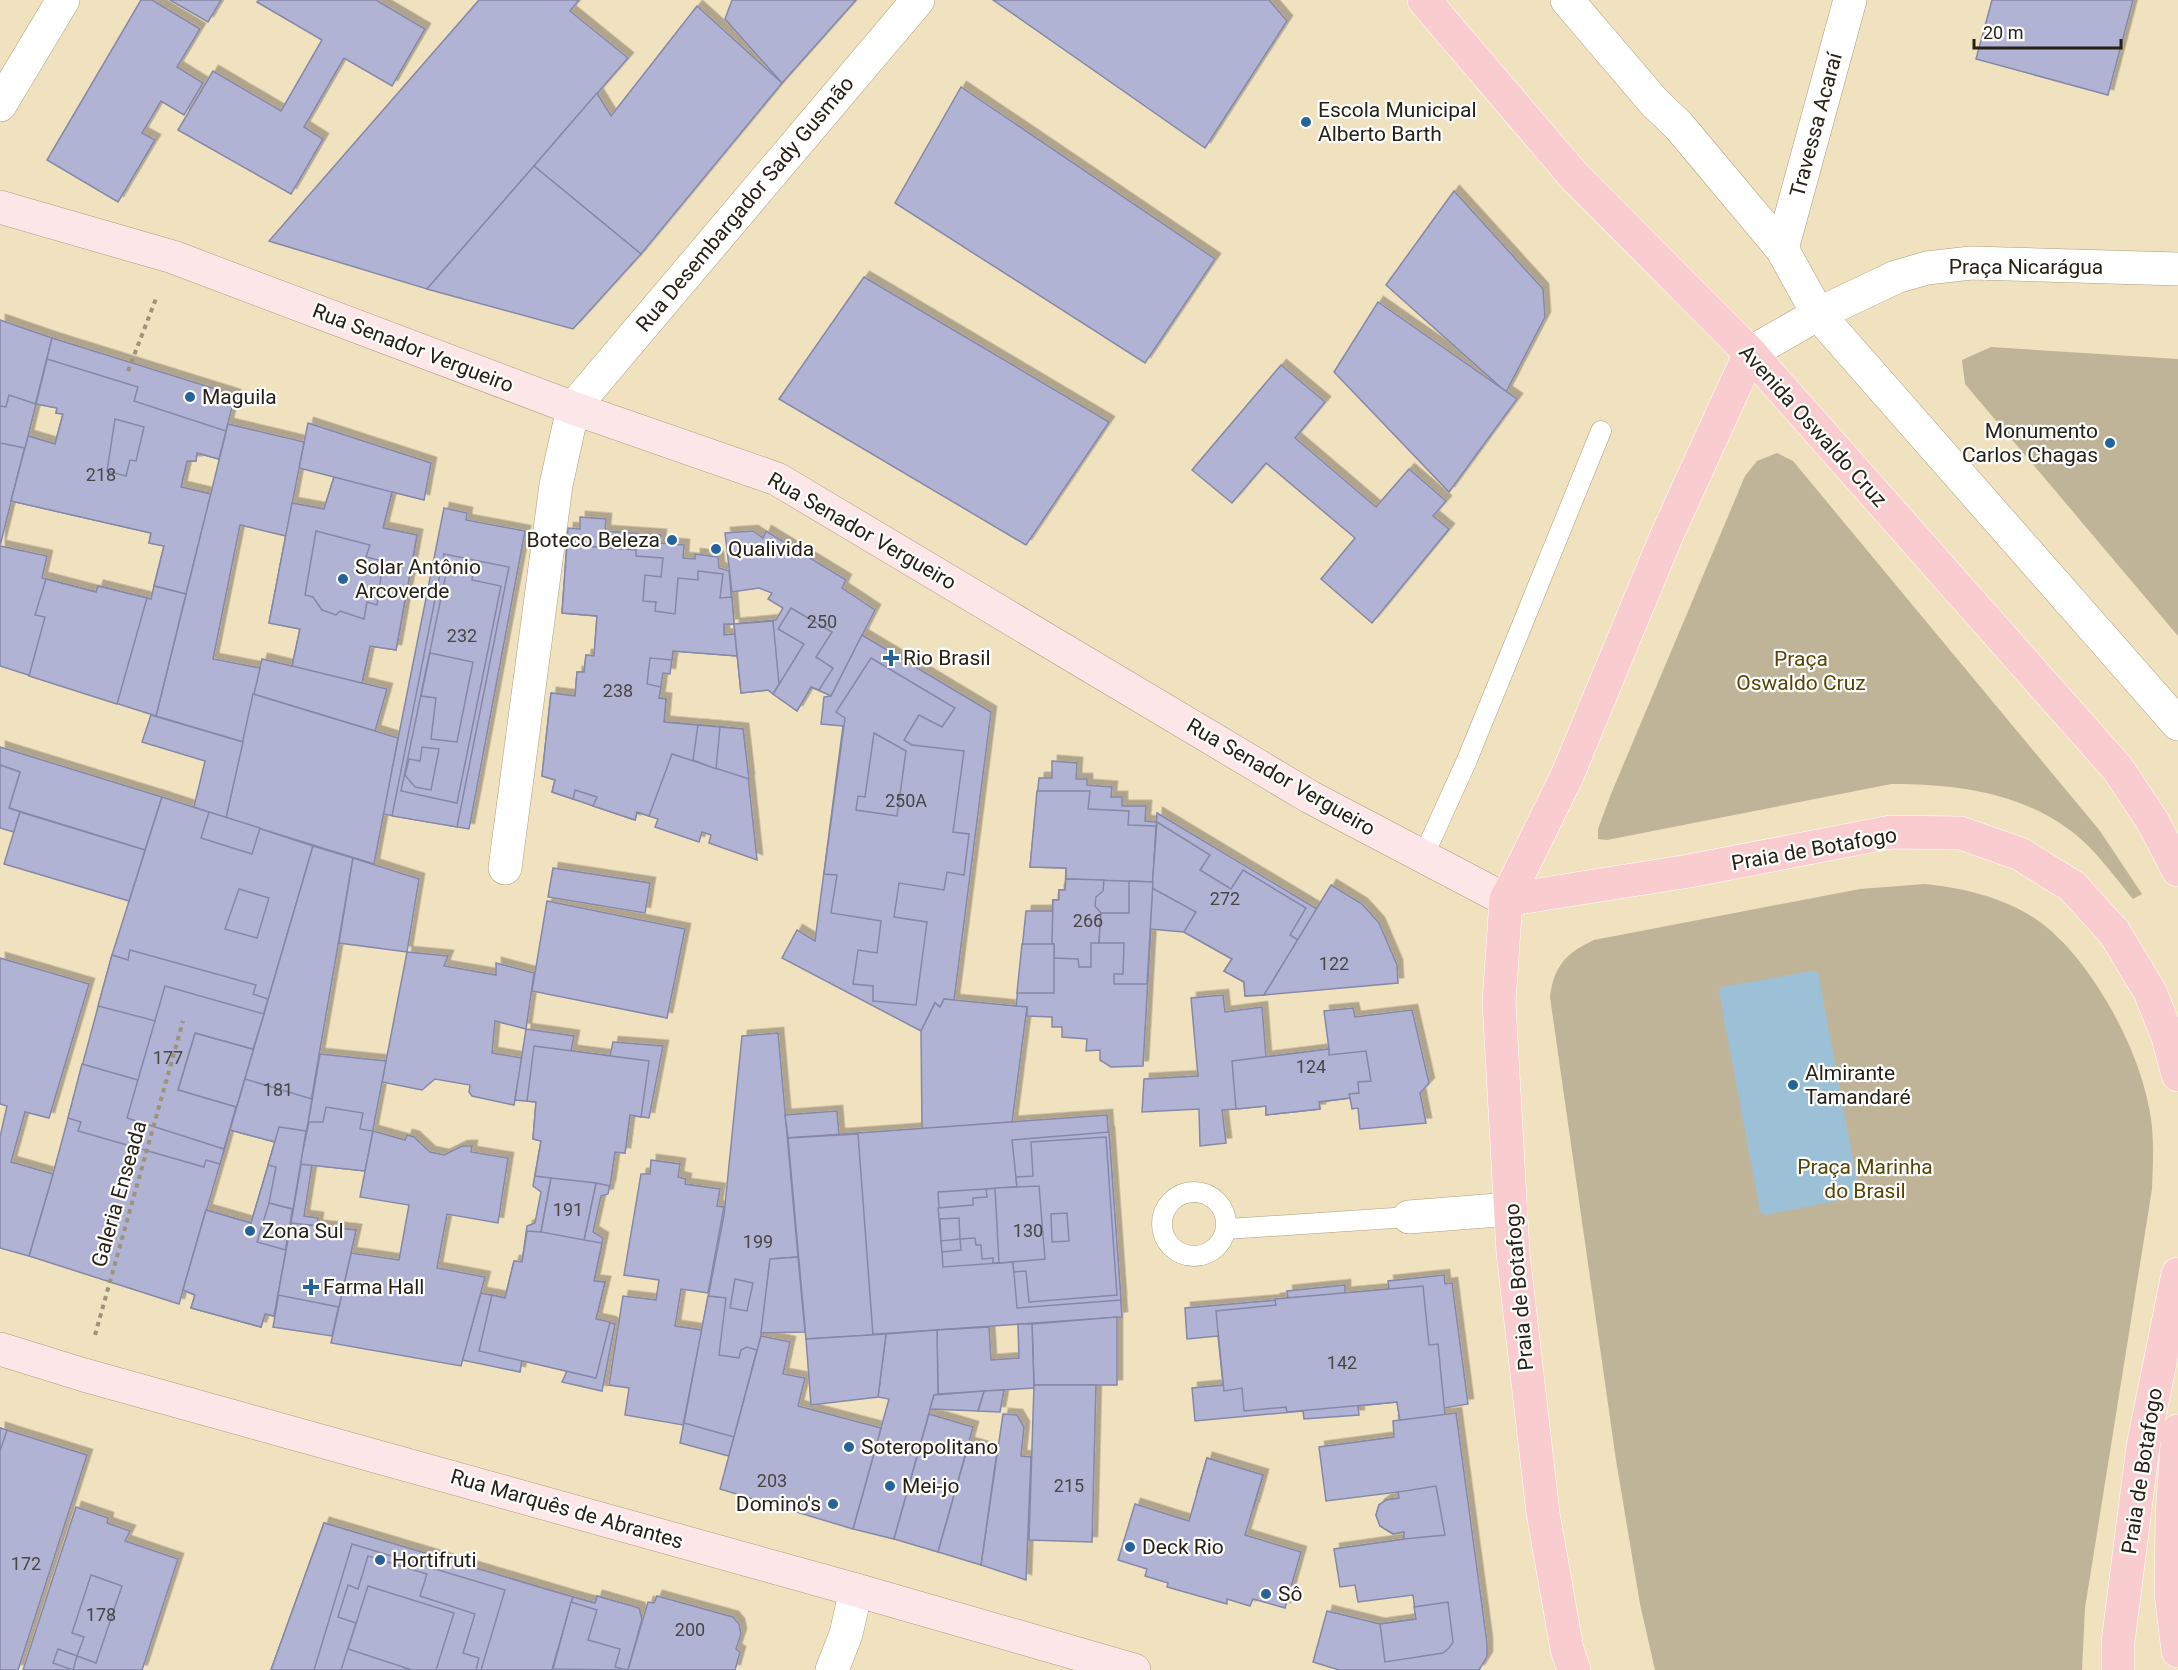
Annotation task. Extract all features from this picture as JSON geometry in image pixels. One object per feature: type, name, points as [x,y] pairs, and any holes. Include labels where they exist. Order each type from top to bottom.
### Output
[{"type":"main road","name":"Avenida Oswaldo Cruz","points":[[1424,0],[1574,176],[1750,353],[2118,769],[2153,822],[2178,870]]},
{"type":"main road","name":"Praia de Botafogo","points":[[1574,1670],[1543,1514],[1513,1253],[1499,1002],[1506,900],[1567,776],[1666,537],[1750,353]]},
{"type":"main road","name":"Praia de Botafogo","points":[[1506,900],[1689,871],[1891,832],[1961,833],[2020,854],[2072,886],[2114,932],[2150,992],[2168,1037],[2178,1075]]},
{"type":"main road","name":"Praia de Botafogo","points":[[2118,1670],[2118,1642],[2143,1446],[2178,1274]]},
{"type":"main road","points":[[2178,1431],[2172,1514],[2171,1594],[2178,1651]]},
{"type":"street","points":[[0,105],[63,0]]},
{"type":"street","name":"Rua Desembargador Sady Gusmão","points":[[573,408],[918,0]]},
{"type":"street","points":[[1566,0],[1654,102],[1679,126],[1782,249],[1818,314],[2178,724]]},
{"type":"street","name":"Travessa Acaraí","points":[[1782,249],[1850,0]]},
{"type":"street","name":"Rua Senador Vergueiro","points":[[0,207],[173,257],[573,408],[777,479],[1310,797],[1506,900]]},
{"type":"street","name":"Praça Nicarágua","points":[[1750,353],[1818,314],[1896,277],[1927,268],[1971,263],[2178,269]]},
{"type":"street","points":[[506,867],[556,485],[573,408]]},
{"type":"street","points":[[1409,1217],[1510,1209]]},
{"type":"street","name":"Rua Marquês de Abrantes","points":[[0,1349],[84,1375],[856,1590],[1134,1670]]},
{"type":"street","points":[[832,1670],[846,1634],[856,1590]]},
{"type":"lane","points":[[1423,857],[1467,760],[1601,431]]},
{"type":"lane","points":[[1227,1228],[1409,1217]]},
{"type":"path","points":[[128,371],[173,257]]},
{"type":"path","name":"Galeria Enseada","points":[[84,1375],[183,1020]]},
{"type":"green space","points":[[1991,347],[2178,359],[2178,636],[1965,384],[1962,360]]},
{"type":"green space","name":"Praça Oswaldo Cruz","points":[[1777,453],[1793,461],[2100,831],[2142,894],[2133,899],[2085,843],[2047,815],[2005,798],[1960,788],[1891,784],[1607,840],[1598,839],[1598,829],[1611,794],[1745,476],[1757,461]]},
{"type":"green space","name":"Praça Marinha do Brasil","points":[[1925,884],[1970,891],[2014,906],[2040,922],[2059,938],[2093,980],[2122,1029],[2142,1080],[2150,1114],[2153,1146],[2152,1189],[2085,1608],[2082,1670],[1655,1670],[1640,1604],[1616,1460],[1550,997],[1555,977],[1558,969],[1569,956],[1594,940],[1860,889]]},
{"type":"water","points":[[1812,971],[1818,972],[1859,1192],[1856,1197],[1765,1215],[1760,1211],[1719,992],[1721,987]]},
{"type":"building","points":[[141,0],[152,0],[200,29],[177,67],[203,83],[184,115],[161,101],[142,133],[155,140],[118,202],[47,160]]},
{"type":"building","points":[[170,0],[221,0],[208,22]]},
{"type":"building","points":[[259,0],[376,0],[425,29],[392,86],[344,58],[304,127],[323,139],[291,194],[178,130],[213,71],[281,111],[322,40],[257,2]]},
{"type":"building","points":[[479,0],[579,0],[570,11],[628,58],[427,289],[269,241]]},
{"type":"building","points":[[732,0],[856,0],[782,83],[725,19]]},
{"type":"building","points":[[993,0],[1269,0],[1287,21],[1205,148]]},
{"type":"building","points":[[1992,0],[2133,0],[2108,95],[1976,59]]},
{"type":"building","points":[[697,6],[782,83],[641,254],[534,166],[597,93],[611,116]]},
{"type":"building","points":[[961,87],[1215,259],[1145,363],[895,203]]},
{"type":"building","points":[[534,166],[641,254],[573,329],[427,289]]},
{"type":"building","points":[[1454,191],[1543,289],[1545,317],[1506,392],[1386,285]]},
{"type":"building","points":[[864,277],[1109,422],[1026,545],[779,399]]},
{"type":"building","points":[[1378,302],[1517,399],[1449,492],[1334,372]]},
{"type":"building","points":[[0,320],[52,338],[0,546]]},
{"type":"building","points":[[52,338],[235,395],[219,459],[197,453],[196,461],[187,461],[181,487],[211,494],[186,594],[154,586],[164,546],[149,543],[151,533],[11,501],[28,436],[55,444],[63,414],[56,413],[57,408],[36,404]]},
{"type":"building","points":[[47,359],[138,387],[134,401],[226,431],[219,459],[197,453],[196,461],[187,461],[181,487],[211,494],[186,594],[154,586],[164,546],[149,543],[151,533],[11,501],[28,436],[55,444],[63,414],[56,413],[57,408],[36,404]]},
{"type":"building","points":[[1281,365],[1325,402],[1295,438],[1376,507],[1409,469],[1446,501],[1433,516],[1449,529],[1372,623],[1321,579],[1355,538],[1266,463],[1232,503],[1192,470]]},
{"type":"building","points":[[9,395],[36,404],[25,448],[0,443],[0,406],[6,407]]},
{"type":"building","points":[[115,419],[144,427],[136,461],[130,460],[126,476],[107,471]]},
{"type":"building","name":"Solar Antônio Arcoverde","points":[[308,423],[431,463],[424,500],[392,492],[383,528],[417,535],[396,650],[370,646],[362,683],[387,689],[375,731],[253,694],[262,659],[292,666],[300,629],[269,623],[292,503],[324,509],[334,477],[299,468]]},
{"type":"building","points":[[228,424],[304,442],[286,536],[240,525],[213,659],[260,668],[243,742],[156,716]]},
{"type":"building","name":"Solar Antônio Arcoverde","points":[[334,477],[392,492],[383,528],[417,535],[396,650],[370,646],[362,683],[292,666],[300,629],[269,623],[292,503],[324,509]]},
{"type":"building","points":[[444,508],[467,513],[466,520],[525,531],[469,829],[383,814]]},
{"type":"building","points":[[580,517],[606,519],[605,531],[661,535],[660,543],[684,545],[683,558],[695,559],[695,554],[718,557],[719,568],[729,571],[734,624],[724,624],[724,635],[735,634],[737,656],[673,651],[670,674],[663,673],[659,698],[666,699],[664,722],[743,729],[757,860],[709,843],[711,835],[702,832],[699,842],[655,827],[658,819],[637,812],[635,820],[552,792],[555,780],[542,776],[551,693],[575,696],[577,672],[584,672],[586,655],[594,656],[597,616],[562,613],[568,528],[580,529]]},
{"type":"building","points":[[316,531],[370,545],[366,557],[383,561],[377,605],[367,602],[364,619],[340,611],[336,615],[322,610],[313,597],[305,595]]},
{"type":"building","points":[[753,531],[763,538],[766,531],[846,580],[842,588],[875,610],[831,696],[811,687],[797,711],[768,690],[741,693],[734,624],[776,620],[783,608],[768,599],[772,593],[759,588],[732,592],[725,533]]},
{"type":"building","points":[[567,545],[636,550],[636,556],[663,558],[661,577],[645,575],[643,601],[656,602],[655,611],[675,614],[678,578],[698,580],[698,571],[723,574],[720,598],[732,597],[734,624],[724,624],[724,635],[735,634],[737,656],[673,651],[672,660],[650,658],[647,684],[661,687],[659,698],[666,699],[664,722],[743,729],[749,779],[672,754],[649,816],[637,812],[635,820],[593,806],[597,797],[575,790],[573,799],[552,792],[555,780],[542,776],[551,693],[575,696],[577,672],[584,672],[586,655],[594,656],[597,616],[562,613]]},
{"type":"building","points":[[0,546],[47,556],[42,578],[96,592],[98,586],[151,599],[154,586],[186,594],[156,716],[0,666]]},
{"type":"building","points":[[444,554],[509,567],[457,827],[392,816]]},
{"type":"building","points":[[447,569],[473,574],[472,580],[501,586],[457,803],[401,791]]},
{"type":"building","points":[[46,579],[96,592],[98,586],[147,598],[117,704],[29,676],[45,617],[35,615]]},
{"type":"building","points":[[791,608],[832,632],[816,657],[833,668],[819,690],[811,687],[797,711],[773,694],[804,644],[778,629]]},
{"type":"building","points":[[773,621],[779,684],[773,694],[768,690],[741,693],[734,624]]},
{"type":"building","points":[[862,635],[991,712],[954,1000],[944,999],[940,1007],[935,1003],[921,1031],[782,958],[797,930],[815,941],[843,726],[821,724],[824,697],[831,696]]},
{"type":"building","points":[[430,653],[473,662],[457,742],[431,739],[436,698],[421,696]]},
{"type":"building","points":[[871,658],[955,708],[942,727],[919,715],[904,740],[912,745],[964,751],[953,832],[969,834],[964,875],[947,872],[944,890],[899,883],[894,917],[927,922],[916,1005],[873,1001],[873,986],[853,984],[858,950],[877,953],[881,921],[831,913],[837,875],[824,874],[845,718],[836,712]]},
{"type":"building","points":[[253,694],[398,738],[374,864],[226,818]]},
{"type":"building","points":[[151,715],[243,742],[226,818],[194,807],[205,761],[142,742]]},
{"type":"building","points":[[698,725],[720,727],[716,769],[693,760]]},
{"type":"building","points":[[874,733],[906,751],[897,816],[856,810],[858,796],[865,797]]},
{"type":"building","points":[[0,747],[162,797],[145,850],[9,808],[20,772],[0,765]]},
{"type":"building","points":[[422,747],[439,749],[431,790],[415,787],[405,775],[409,759],[420,761]]},
{"type":"building","points":[[1052,761],[1077,763],[1076,779],[1087,779],[1087,785],[1112,787],[1111,797],[1122,797],[1122,806],[1146,806],[1145,821],[1157,822],[1143,1066],[1111,1067],[1100,1060],[1100,1050],[1086,1051],[1087,1039],[1062,1037],[1062,1027],[1052,1027],[1052,1017],[1027,1016],[1027,1007],[1016,1007],[1026,911],[1052,911],[1053,900],[1059,900],[1059,890],[1065,890],[1066,868],[1030,867],[1039,778],[1052,778]]},
{"type":"building","points":[[0,765],[20,772],[9,808],[20,812],[14,832],[0,828]]},
{"type":"building","points":[[1037,791],[1090,791],[1088,809],[1129,811],[1128,825],[1156,826],[1153,882],[1066,879],[1066,868],[1030,867]]},
{"type":"building","points":[[162,797],[313,846],[179,1304],[29,1256],[112,955]]},
{"type":"building","points":[[20,812],[145,850],[129,901],[4,864]]},
{"type":"building","points":[[209,812],[260,828],[252,854],[201,838]]},
{"type":"building","points":[[1157,813],[1317,909],[1264,995],[1245,996],[1244,982],[1224,971],[1232,959],[1184,932],[1150,929]]},
{"type":"building","points":[[1157,822],[1210,855],[1200,870],[1231,889],[1243,870],[1306,908],[1290,935],[1298,940],[1264,995],[1245,996],[1244,982],[1224,971],[1232,959],[1184,932],[1196,912],[1152,888]]},
{"type":"building","points":[[313,846],[353,858],[274,1316],[265,1314],[261,1327],[191,1308],[195,1295],[183,1290],[206,1210],[251,1223],[275,1142],[230,1130]]},
{"type":"building","points":[[353,858],[419,879],[407,952],[339,943]]},
{"type":"building","points":[[553,868],[650,883],[645,913],[548,897]]},
{"type":"building","points":[[1066,879],[1104,880],[1103,891],[1096,897],[1095,906],[1101,913],[1099,943],[1091,943],[1091,967],[1079,967],[1078,959],[1054,958],[1053,900],[1059,900],[1059,890],[1065,890]]},
{"type":"building","points":[[1129,881],[1153,882],[1147,984],[1114,984],[1114,974],[1123,974],[1124,943],[1099,943],[1101,913],[1129,913]]},
{"type":"building","points":[[1331,885],[1362,904],[1379,923],[1397,965],[1398,983],[1264,995]]},
{"type":"building","points":[[239,889],[269,898],[257,938],[225,929]]},
{"type":"building","points":[[547,901],[685,929],[667,1018],[532,991]]},
{"type":"building","points":[[1022,944],[1054,944],[1054,993],[1017,993]]},
{"type":"building","points":[[130,950],[256,985],[253,994],[268,999],[253,1049],[195,1033],[178,1090],[236,1107],[220,1164],[206,1160],[204,1167],[78,1131],[81,1122],[68,1118],[82,1064],[138,1080],[156,1021],[98,1006],[112,955],[128,960]]},
{"type":"building","points":[[407,952],[448,956],[444,966],[496,975],[496,963],[534,973],[526,1029],[495,1021],[492,1053],[522,1058],[514,1105],[472,1096],[469,1092],[470,1085],[435,1079],[422,1090],[382,1082]]},
{"type":"building","points":[[0,958],[89,984],[49,1118],[25,1112],[11,1162],[53,1174],[29,1256],[0,1248],[0,1137],[7,1106],[0,1104]]},
{"type":"building","points":[[165,986],[264,1014],[253,1049],[195,1033],[178,1090],[236,1107],[224,1149],[127,1118]]},
{"type":"building","points":[[1223,995],[1225,1012],[1262,1007],[1266,1057],[1329,1049],[1324,1011],[1353,1008],[1355,1017],[1412,1010],[1429,1083],[1420,1093],[1426,1123],[1360,1129],[1358,1108],[1352,1109],[1350,1098],[1319,1102],[1320,1109],[1266,1115],[1266,1106],[1222,1110],[1226,1143],[1200,1146],[1199,1109],[1142,1112],[1144,1079],[1198,1076],[1191,998]]},
{"type":"building","points":[[944,999],[1027,1007],[1012,1122],[922,1129],[921,1031],[935,1003],[940,1007]]},
{"type":"building","points":[[526,1029],[574,1036],[571,1051],[610,1056],[613,1042],[663,1046],[649,1118],[630,1115],[625,1153],[615,1152],[608,1194],[601,1196],[593,1232],[603,1238],[594,1281],[605,1282],[596,1319],[615,1324],[602,1391],[562,1382],[567,1371],[522,1360],[520,1372],[462,1360],[481,1293],[505,1298],[514,1261],[522,1262],[527,1226],[535,1223],[541,1192],[533,1186],[541,1141],[533,1139],[536,1102],[515,1100]]},
{"type":"building","points":[[778,1033],[798,1257],[770,1259],[761,1336],[729,1456],[680,1443],[724,1215],[742,1036]]},
{"type":"building","points":[[534,1046],[649,1061],[641,1117],[630,1115],[625,1153],[615,1152],[610,1186],[596,1183],[584,1240],[602,1243],[594,1281],[605,1282],[596,1319],[610,1322],[596,1378],[479,1351],[492,1295],[505,1298],[514,1261],[522,1262],[527,1231],[541,1232],[551,1178],[535,1176],[541,1141],[533,1139],[536,1102],[527,1101]]},
{"type":"building","points":[[1329,1049],[1329,1055],[1366,1051],[1371,1081],[1358,1082],[1359,1093],[1349,1094],[1350,1098],[1319,1102],[1320,1109],[1266,1115],[1266,1106],[1236,1109],[1232,1061]]},
{"type":"building","points":[[320,1054],[386,1061],[365,1171],[312,1165],[304,1216],[318,1218],[317,1226],[356,1230],[332,1336],[273,1327]]},
{"type":"building","points":[[245,1079],[312,1099],[293,1209],[269,1203],[257,1242],[286,1250],[274,1316],[265,1314],[261,1327],[191,1308],[195,1295],[183,1290],[206,1210],[251,1223],[275,1142],[230,1130]]},
{"type":"building","points":[[326,1107],[363,1113],[360,1129],[373,1131],[365,1171],[300,1164],[309,1122],[323,1122]]},
{"type":"building","points":[[837,1111],[839,1135],[788,1138],[785,1115]]},
{"type":"building","points":[[1107,1115],[1122,1317],[806,1339],[788,1138]]},
{"type":"building","points":[[279,1127],[306,1131],[293,1209],[269,1203],[276,1167],[268,1165]]},
{"type":"building","points":[[373,1131],[405,1140],[407,1135],[414,1137],[430,1152],[444,1155],[462,1146],[472,1146],[471,1152],[508,1158],[498,1223],[447,1214],[437,1268],[485,1277],[461,1366],[331,1343],[351,1253],[399,1260],[409,1205],[360,1197]]},
{"type":"building","points":[[1109,1132],[1121,1300],[1017,1308],[1013,1262],[943,1267],[938,1192],[1017,1187],[1012,1140]]},
{"type":"building","points":[[858,1134],[873,1335],[806,1339],[788,1138]]},
{"type":"building","points":[[1106,1137],[1117,1295],[1029,1302],[1026,1271],[1014,1272],[1013,1262],[993,1263],[993,1258],[982,1259],[981,1245],[976,1245],[975,1238],[960,1239],[961,1250],[942,1252],[938,1208],[973,1205],[973,1198],[987,1197],[986,1189],[1017,1187],[1016,1177],[1033,1176],[1031,1142]]},
{"type":"building","points":[[651,1160],[680,1164],[678,1177],[686,1179],[685,1184],[720,1189],[717,1206],[724,1207],[708,1293],[681,1289],[675,1326],[702,1330],[683,1425],[625,1415],[629,1388],[609,1385],[623,1296],[656,1300],[659,1280],[624,1275],[641,1174],[650,1174]]},
{"type":"building","points":[[551,1178],[596,1183],[584,1240],[541,1232]]},
{"type":"building","points":[[1039,1186],[1045,1259],[999,1263],[995,1188]]},
{"type":"building","points":[[1067,1213],[1069,1241],[1052,1242],[1051,1214]]},
{"type":"building","points":[[959,1218],[960,1239],[941,1241],[940,1219]]},
{"type":"building","points":[[291,1223],[356,1230],[339,1307],[278,1295]]},
{"type":"building","points":[[798,1257],[805,1332],[761,1333],[770,1259]]},
{"type":"building","points":[[1444,1275],[1445,1284],[1452,1283],[1468,1404],[1444,1408],[1445,1415],[1400,1421],[1397,1402],[1358,1406],[1359,1415],[1304,1419],[1303,1411],[1195,1421],[1192,1388],[1223,1385],[1218,1336],[1187,1339],[1185,1308],[1288,1299],[1287,1291],[1345,1285],[1345,1293],[1389,1289],[1388,1281]]},
{"type":"building","points":[[735,1279],[753,1283],[747,1311],[730,1308]]},
{"type":"building","points":[[1423,1286],[1429,1345],[1438,1344],[1445,1415],[1400,1421],[1397,1402],[1287,1412],[1286,1407],[1244,1411],[1242,1388],[1224,1391],[1216,1311],[1276,1305],[1275,1299]]},
{"type":"building","points":[[708,1296],[726,1298],[719,1355],[739,1358],[741,1350],[747,1347],[757,1350],[734,1437],[684,1423]]},
{"type":"building","points":[[1117,1317],[1117,1385],[1034,1385],[1032,1324]]},
{"type":"building","points":[[1018,1324],[1032,1324],[1034,1388],[938,1394],[937,1330],[989,1327],[991,1360],[1019,1358]]},
{"type":"building","points":[[937,1330],[938,1394],[934,1395],[894,1539],[853,1529],[889,1399],[878,1397],[886,1334]]},
{"type":"building","points":[[886,1334],[878,1397],[811,1405],[806,1339]]},
{"type":"building","points":[[761,1336],[790,1342],[783,1374],[805,1378],[798,1406],[881,1428],[853,1529],[720,1489]]},
{"type":"building","points":[[1034,1385],[1096,1385],[1092,1542],[1029,1540]]},
{"type":"building","points":[[1004,1390],[1000,1412],[978,1411],[984,1391]]},
{"type":"building","points":[[984,1391],[978,1411],[930,1409],[934,1395]]},
{"type":"building","points":[[1456,1413],[1487,1657],[1479,1670],[1339,1670],[1313,1662],[1327,1611],[1380,1624],[1416,1619],[1413,1595],[1358,1602],[1355,1585],[1340,1587],[1334,1549],[1404,1539],[1404,1532],[1393,1534],[1380,1526],[1376,1515],[1379,1505],[1386,1500],[1399,1498],[1398,1492],[1326,1501],[1319,1447],[1394,1437],[1393,1421]]},
{"type":"building","points":[[929,1414],[973,1427],[938,1552],[894,1539]]},
{"type":"building","points":[[1003,1414],[1017,1415],[1024,1427],[1021,1456],[1031,1457],[1026,1580],[981,1565]]},
{"type":"building","points":[[0,1428],[87,1455],[18,1670],[0,1670]]},
{"type":"building","points":[[0,1428],[7,1430],[0,1451]]},
{"type":"building","points":[[969,1443],[997,1451],[981,1565],[938,1552]]},
{"type":"building","points":[[1207,1458],[1263,1475],[1254,1507],[1238,1502],[1232,1519],[1240,1522],[1230,1559],[1191,1547],[1206,1495],[1197,1492]]},
{"type":"building","points":[[1207,1458],[1263,1475],[1245,1535],[1301,1552],[1285,1608],[1253,1599],[1250,1606],[1227,1599],[1227,1604],[1167,1587],[1168,1583],[1145,1576],[1147,1569],[1118,1560],[1135,1504],[1189,1521]]},
{"type":"building","points":[[1436,1486],[1445,1535],[1404,1539],[1404,1532],[1393,1534],[1380,1526],[1376,1515],[1379,1505],[1386,1500],[1399,1498],[1398,1492]]},
{"type":"building","points":[[76,1507],[108,1518],[107,1523],[130,1531],[125,1541],[178,1559],[142,1670],[23,1670]]},
{"type":"building","name":"Hortifruti","points":[[324,1523],[573,1597],[552,1670],[271,1670]]},
{"type":"building","name":"Hortifruti","points":[[324,1523],[573,1597],[552,1670],[271,1670]]},
{"type":"building","points":[[352,1544],[505,1590],[481,1670],[314,1670]]},
{"type":"building","points":[[368,1556],[427,1574],[420,1596],[475,1614],[463,1653],[479,1658],[476,1670],[412,1670],[405,1668],[405,1670],[341,1670],[356,1623],[338,1617],[348,1585],[358,1589]]},
{"type":"building","points":[[91,1575],[122,1586],[96,1663],[77,1656],[84,1637],[72,1633]]},
{"type":"building","points":[[368,1586],[454,1613],[436,1670],[412,1670],[348,1649]]},
{"type":"building","points":[[597,1596],[639,1608],[642,1619],[628,1670],[553,1669],[573,1597],[595,1603]]},
{"type":"building","points":[[597,1596],[639,1608],[642,1619],[628,1670],[552,1670],[573,1597],[595,1603]]},
{"type":"building","points":[[657,1596],[733,1617],[739,1624],[741,1634],[736,1649],[740,1652],[735,1670],[628,1670],[648,1602],[654,1603]]},
{"type":"building","points":[[571,1602],[597,1610],[588,1640],[620,1649],[615,1667],[627,1670],[553,1669]]},
{"type":"building","points":[[1448,1602],[1453,1642],[1449,1648],[1443,1653],[1385,1662],[1380,1624],[1416,1619],[1414,1607]]},
{"type":"building","points":[[58,1649],[77,1656],[73,1670],[53,1663]]},
{"type":"place","name":"Escola Municipal Alberto Barth","points":[[1306,122]]},
{"type":"place","name":"Maguila","points":[[190,397]]},
{"type":"place","name":"Monumento Carlos Chagas","points":[[2110,443]]},
{"type":"place","name":"Boteco Beleza","points":[[672,540]]},
{"type":"place","name":"Qualivida","points":[[716,549]]},
{"type":"place","name":"Solar Antônio Arcoverde","points":[[343,579]]},
{"type":"place","name":"Rio Brasil","points":[[891,658]]},
{"type":"place","name":"Almirante Tamandaré","points":[[1793,1085]]},
{"type":"place","name":"Zona Sul","points":[[250,1231]]},
{"type":"place","name":"Farma Hall","points":[[311,1287]]},
{"type":"place","name":"Soteropolitano","points":[[849,1447]]},
{"type":"place","name":"Mei-jo","points":[[890,1486]]},
{"type":"place","name":"Domino's","points":[[833,1504]]},
{"type":"place","name":"Deck Rio","points":[[1130,1547]]},
{"type":"place","name":"Hortifruti","points":[[380,1560]]},
{"type":"place","name":"Sô","points":[[1266,1594]]}]
